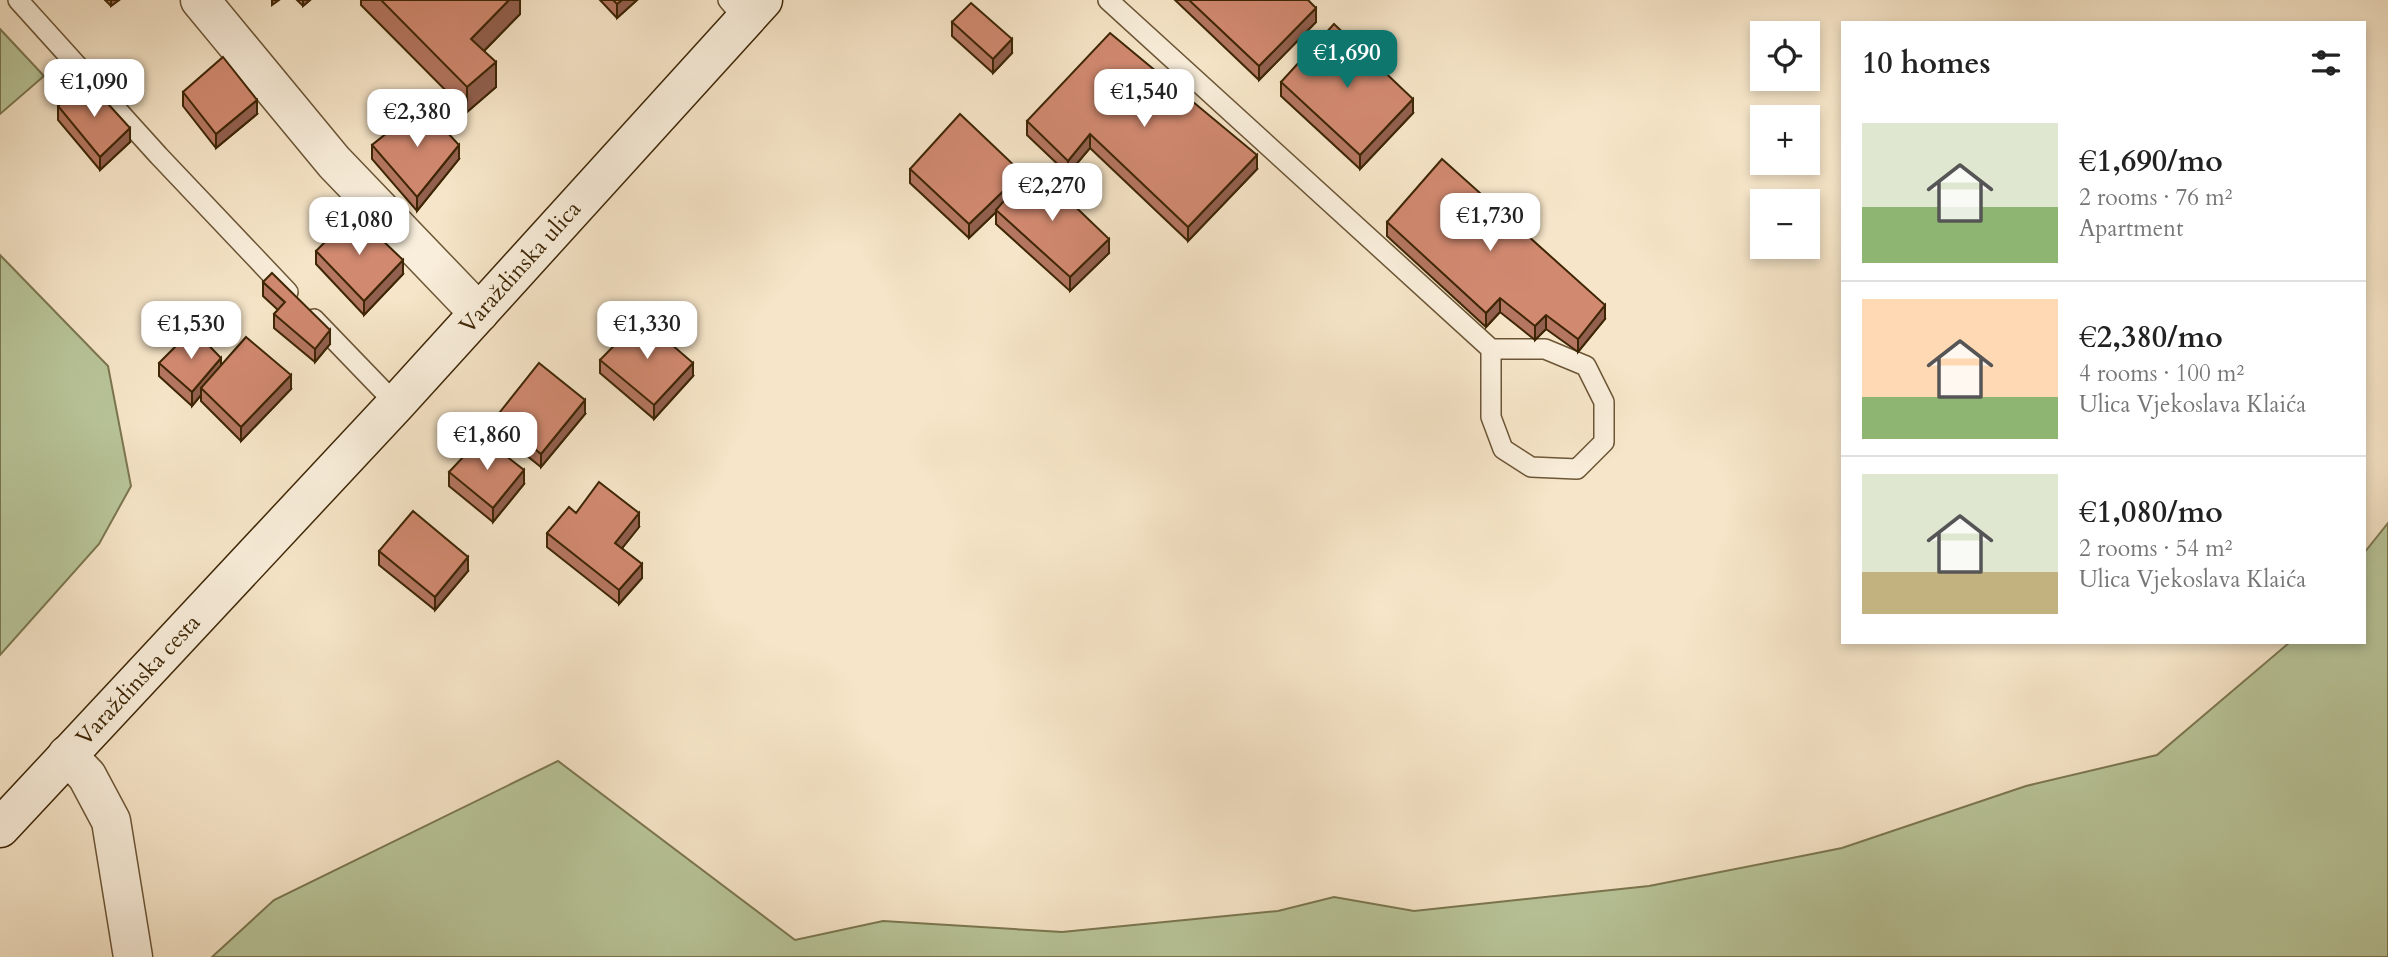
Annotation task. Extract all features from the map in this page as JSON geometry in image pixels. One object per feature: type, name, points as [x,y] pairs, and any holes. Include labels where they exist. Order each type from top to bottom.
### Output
[{"type":"main road","points":[[200,0],[334,162],[479,313]]},
{"type":"main road","name":"Varaždinska ulica","points":[[276,532],[479,313],[745,6]]},
{"type":"main road","name":"Varaždinska cesta","points":[[0,828],[276,532]]},
{"type":"main road","points":[[67,755],[87,776],[111,821],[133,957]]},
{"type":"lane","points":[[18,0],[159,156],[396,404]]},
{"type":"lane","points":[[1108,0],[1491,349],[1545,349],[1586,366],[1604,402],[1604,442],[1577,469],[1531,467],[1503,449],[1491,417],[1491,349]]},
{"type":"green space","points":[[0,29],[44,76],[0,114]]},
{"type":"green space","points":[[0,255],[108,366],[131,486],[99,544],[0,655]]},
{"type":"green space","points":[[2388,523],[2388,957],[212,957],[274,900],[558,761],[795,940],[883,921],[1062,932],[1278,911],[1334,897],[1414,911],[1649,886],[1842,848],[2026,786],[2157,755],[2288,644],[2366,644],[2366,550]]},
{"type":"building","points":[[381,0],[509,0],[471,39],[496,62],[467,87]]},
{"type":"building","points":[[1189,0],[1308,0],[1316,8],[1259,66]]},
{"type":"building","points":[[971,3],[1012,39],[993,59],[952,22]]},
{"type":"building","points":[[1334,24],[1413,99],[1360,155],[1281,82]]},
{"type":"building","points":[[1110,33],[1257,155],[1188,227],[1090,134],[1068,161],[1027,121]]},
{"type":"building","points":[[223,57],[257,100],[216,134],[183,92]]},
{"type":"building","points":[[89,83],[130,128],[100,157],[58,106]]},
{"type":"building","points":[[422,105],[459,145],[417,197],[372,145]]},
{"type":"building","points":[[960,114],[1022,173],[969,224],[910,169]]},
{"type":"building","points":[[1442,159],[1605,305],[1578,339],[1546,315],[1535,326],[1500,298],[1486,313],[1387,222]]},
{"type":"building","points":[[1034,167],[1109,239],[1070,277],[996,210]]},
{"type":"building","points":[[354,213],[403,260],[364,301],[316,251]]},
{"type":"building","points":[[272,273],[330,330],[315,349],[274,314],[285,302],[263,282]]},
{"type":"building","points":[[641,318],[693,363],[654,405],[600,360]]},
{"type":"building","points":[[193,329],[221,358],[192,392],[159,363]]},
{"type":"building","points":[[246,337],[291,375],[241,427],[201,388]]},
{"type":"building","points":[[539,363],[585,400],[541,454],[496,417]]},
{"type":"building","points":[[482,437],[524,470],[493,508],[449,472]]},
{"type":"building","points":[[599,482],[639,513],[615,543],[642,564],[619,590],[547,533],[569,507],[576,513]]},
{"type":"building","points":[[413,511],[468,557],[435,597],[379,551]]}]
